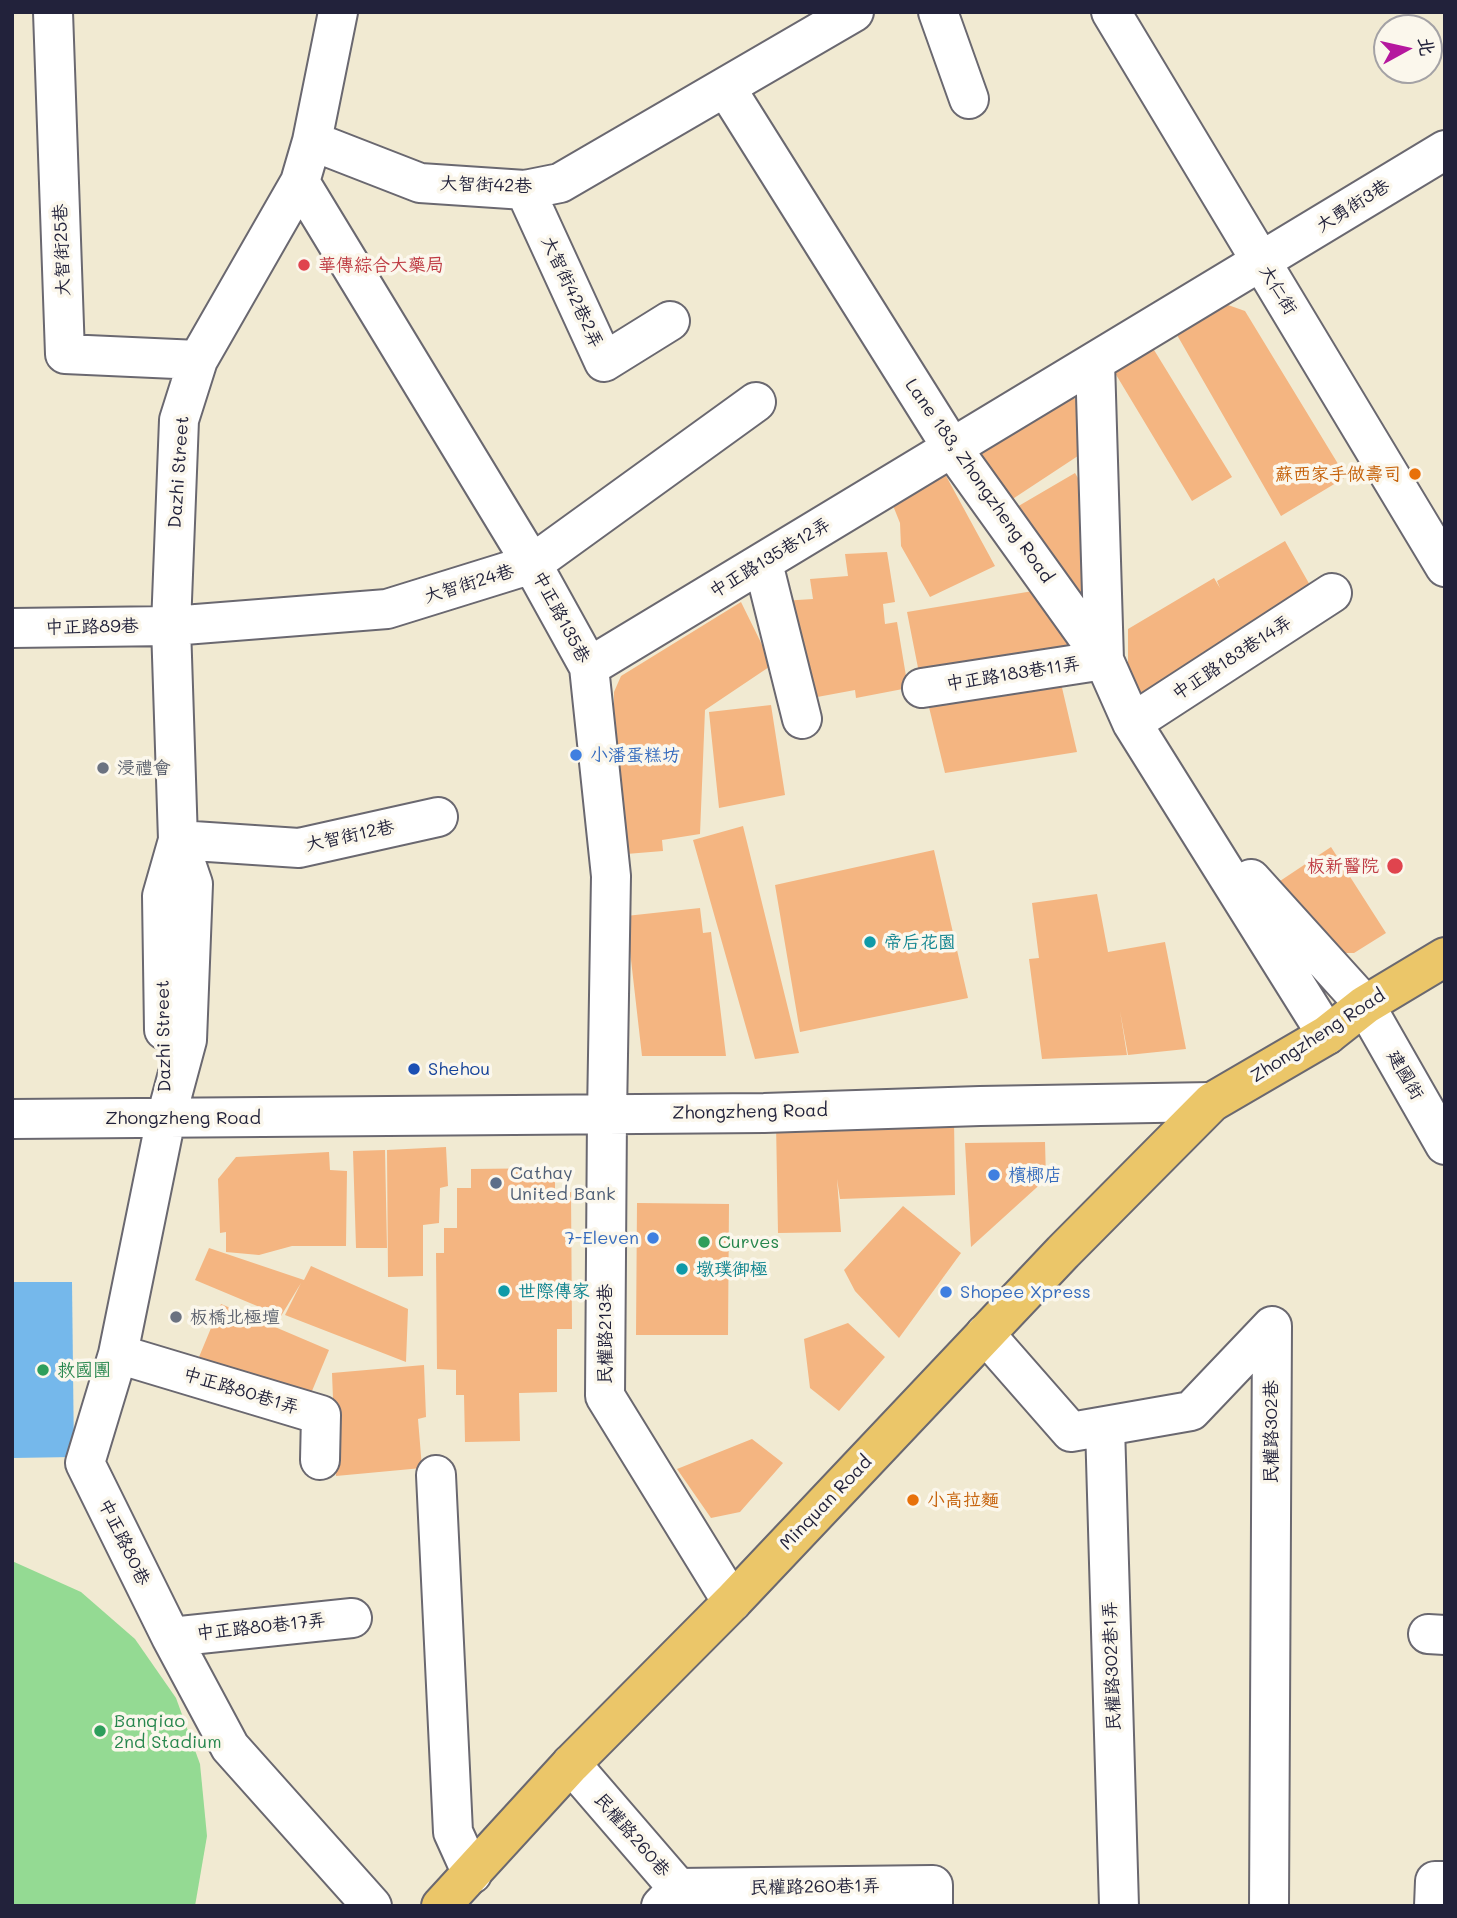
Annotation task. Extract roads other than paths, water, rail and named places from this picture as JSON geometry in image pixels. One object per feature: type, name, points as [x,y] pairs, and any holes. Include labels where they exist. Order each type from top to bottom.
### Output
[{"type":"main road","name":"Zhongzheng Road","points":[[1212,1102],[1327,1035],[1365,1005],[1445,957]]},
{"type":"main road","name":"Minquan Road","points":[[441,1906],[571,1764],[732,1602],[1063,1252],[1212,1102]]},
{"type":"street","name":"大智街25巷","points":[[53,12],[65,354],[198,360]]},
{"type":"street","name":"Dazhi Street","points":[[166,1118],[162,896],[178,840],[172,626],[179,420],[198,360],[300,182],[312,141],[338,12]]},
{"type":"street","points":[[938,12],[969,99]]},
{"type":"street","name":"大仁街","points":[[1111,12],[1445,567]]},
{"type":"street","name":"大智街42巷","points":[[312,141],[420,183],[525,190],[560,183],[726,88],[840,16]]},
{"type":"street","name":"Lane 183, Zhongzheng Road","points":[[726,88],[952,449],[1104,660],[1132,723],[1327,1035]]},
{"type":"street","name":"大勇街3巷","points":[[1095,362],[1445,149]]},
{"type":"street","name":"中正路135巷","points":[[300,182],[532,565],[589,667],[611,876],[607,1115]]},
{"type":"street","name":"大智街42巷2弄","points":[[525,190],[604,362],[670,321]]},
{"type":"street","points":[[1095,362],[1104,660]]},
{"type":"street","name":"中正路135巷12弄","points":[[589,667],[1095,362]]},
{"type":"street","name":"大智街24巷","points":[[172,626],[387,609],[532,565],[756,402]]},
{"type":"street","points":[[762,563],[802,719]]},
{"type":"street","name":"中正路183巷14弄","points":[[1132,723],[1332,593]]},
{"type":"street","name":"中正路89巷","points":[[12,628],[172,626]]},
{"type":"street","name":"中正路183巷11弄","points":[[922,688],[1104,660]]},
{"type":"street","name":"Lane 183, Zhongzheng Road","points":[[1184,806],[1365,1005]]},
{"type":"street","name":"大智街12巷","points":[[178,840],[299,848],[438,817]]},
{"type":"street","name":"建國街","points":[[1365,1005],[1445,1144]]},
{"type":"street","name":"Zhongzheng Road","points":[[12,1119],[607,1115],[1212,1102]]},
{"type":"street","name":"民權路213巷","points":[[607,1115],[605,1396],[732,1602]]},
{"type":"street","name":"中正路80巷","points":[[166,1118],[118,1354],[85,1463],[171,1637],[230,1747],[372,1906]]},
{"type":"street","name":"民權路302巷","points":[[985,1334],[1071,1432],[1191,1411],[1272,1326],[1269,1906]]},
{"type":"street","name":"中正路80巷1弄","points":[[118,1354],[321,1415],[320,1460]]},
{"type":"street","name":"民權路302巷1弄","points":[[1105,1426],[1119,1906]]},
{"type":"street","points":[[436,1475],[453,1832],[472,1874]]},
{"type":"street","name":"中正路80巷17弄","points":[[171,1637],[352,1618]]},
{"type":"street","name":"民權路260巷","points":[[571,1764],[669,1897]]},
{"type":"street","name":"民權路260巷1弄","points":[[669,1897],[933,1885],[933,1906]]},
{"type":"water","name":"救國團","points":[[12,1282],[72,1282],[74,1457],[12,1458]]},
{"type":"place","name":"華傳綜合大藥局","points":[[304,265]]},
{"type":"place","name":"蘇西家手做壽司","points":[[1415,474]]},
{"type":"place","name":"小潘蛋糕坊","points":[[576,755]]},
{"type":"place","name":"浸禮會","points":[[103,768]]},
{"type":"place","name":"板新醫院","points":[[1395,866]]},
{"type":"place","name":"帝后花園","points":[[870,942]]},
{"type":"place","name":"Shehou","points":[[414,1069]]},
{"type":"place","name":"檳榔店","points":[[994,1175]]},
{"type":"place","name":"Cathay United Bank","points":[[496,1183]]},
{"type":"place","name":"7-Eleven","points":[[653,1238]]},
{"type":"place","name":"Curves","points":[[704,1242]]},
{"type":"place","name":"墩璞御極","points":[[682,1269]]},
{"type":"place","name":"世際傳家","points":[[504,1291]]},
{"type":"place","name":"Shopee Xpress","points":[[946,1292]]},
{"type":"place","name":"板橋北極壇","points":[[176,1317]]},
{"type":"place","name":"救國團","points":[[43,1370]]},
{"type":"place","name":"小高拉麵","points":[[913,1500]]},
{"type":"place","name":"Banqiao 2nd Stadium","points":[[100,1731]]}]
